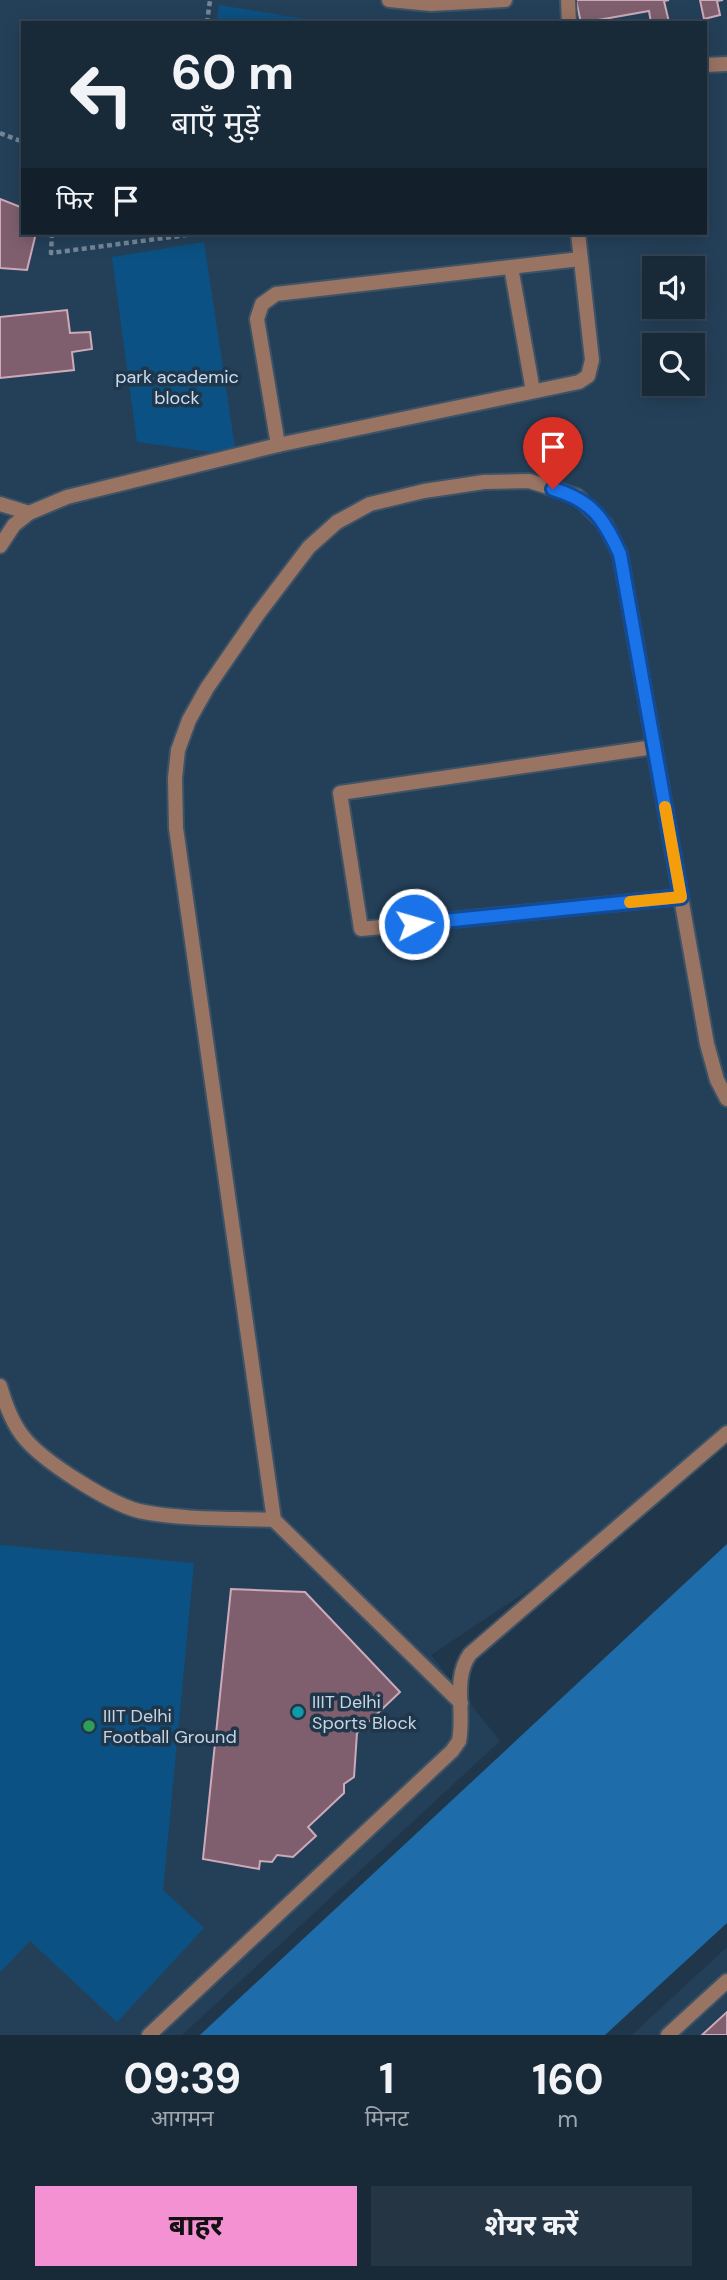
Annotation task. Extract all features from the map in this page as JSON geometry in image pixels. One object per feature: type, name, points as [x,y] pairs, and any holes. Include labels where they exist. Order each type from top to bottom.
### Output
[{"type":"street","points":[[389,0],[431,4],[505,0]]},
{"type":"street","points":[[568,0],[569,21]]},
{"type":"street","points":[[707,65],[727,64]]},
{"type":"street","points":[[0,546],[14,524],[29,513],[49,503],[77,495],[278,445],[579,382],[588,376],[591,368],[578,235]]},
{"type":"street","points":[[278,445],[257,318],[262,304],[276,294],[580,259]]},
{"type":"street","points":[[511,267],[533,391]]},
{"type":"street","points":[[461,1703],[274,1520],[176,828],[175,778],[178,750],[189,720],[206,688],[258,614],[309,547],[337,522],[370,504],[424,491],[484,482],[529,481],[577,496],[606,524],[620,554],[707,1044],[717,1080],[727,1098]]},
{"type":"street","points":[[0,504],[29,513]]},
{"type":"street","points":[[654,747],[340,793],[361,929],[681,897]]},
{"type":"street","points":[[0,1386],[8,1410],[22,1435],[43,1457],[122,1506],[163,1515],[274,1520]]},
{"type":"street","points":[[149,2035],[452,1751],[459,1741],[462,1729],[462,1665],[470,1654],[727,1433]]},
{"type":"street","points":[[668,2035],[727,1981]]},
{"type":"path","points":[[207,21],[210,0]]},
{"type":"path","points":[[0,133],[21,141]]},
{"type":"path","points":[[52,235],[51,253],[173,235]]},
{"type":"shaded area","points":[[0,0],[727,0],[727,1427],[605,1539],[431,1655],[500,1741],[182,2035],[0,2035]]},
{"type":"shaded area","points":[[727,1544],[727,1923],[605,2035],[200,2035]]},
{"type":"shaded area","points":[[727,1947],[727,2035],[632,2035]]},
{"type":"green space","points":[[219,5],[318,21],[217,21]]},
{"type":"green space","name":"park academic block","points":[[204,242],[235,448],[211,452],[137,442],[112,257]]},
{"type":"green space","name":"IIIT Delhi Football Ground","points":[[0,1545],[194,1563],[163,1890],[204,1928],[117,2022],[30,1941],[0,1972]]},
{"type":"building","points":[[576,0],[669,0],[664,1],[669,21],[651,21],[649,11],[581,21]]},
{"type":"building","points":[[700,0],[723,0],[717,1],[720,15],[704,19]]},
{"type":"building","points":[[0,199],[21,207],[21,235],[36,235],[27,270],[0,268]]},
{"type":"building","points":[[67,310],[70,333],[90,332],[92,349],[72,352],[74,370],[0,378],[0,317]]},
{"type":"building","name":"IIIT Delhi Sports Block","points":[[231,1589],[305,1592],[400,1692],[357,1733],[354,1777],[344,1784],[344,1793],[308,1827],[316,1836],[293,1857],[277,1855],[272,1862],[260,1861],[259,1869],[203,1859]]},
{"type":"building","points":[[727,2012],[727,2035],[702,2035]]},
{"type":"slow traffic","points":[[630,902],[681,897],[665,807]]},
{"type":"place","name":"IIIT Delhi Sports Block","points":[[298,1712]]},
{"type":"place","name":"IIIT Delhi Football Ground","points":[[89,1726]]},
{"type":"route","points":[[414,924],[681,897],[620,554],[606,524],[577,496],[553,489]]}]
